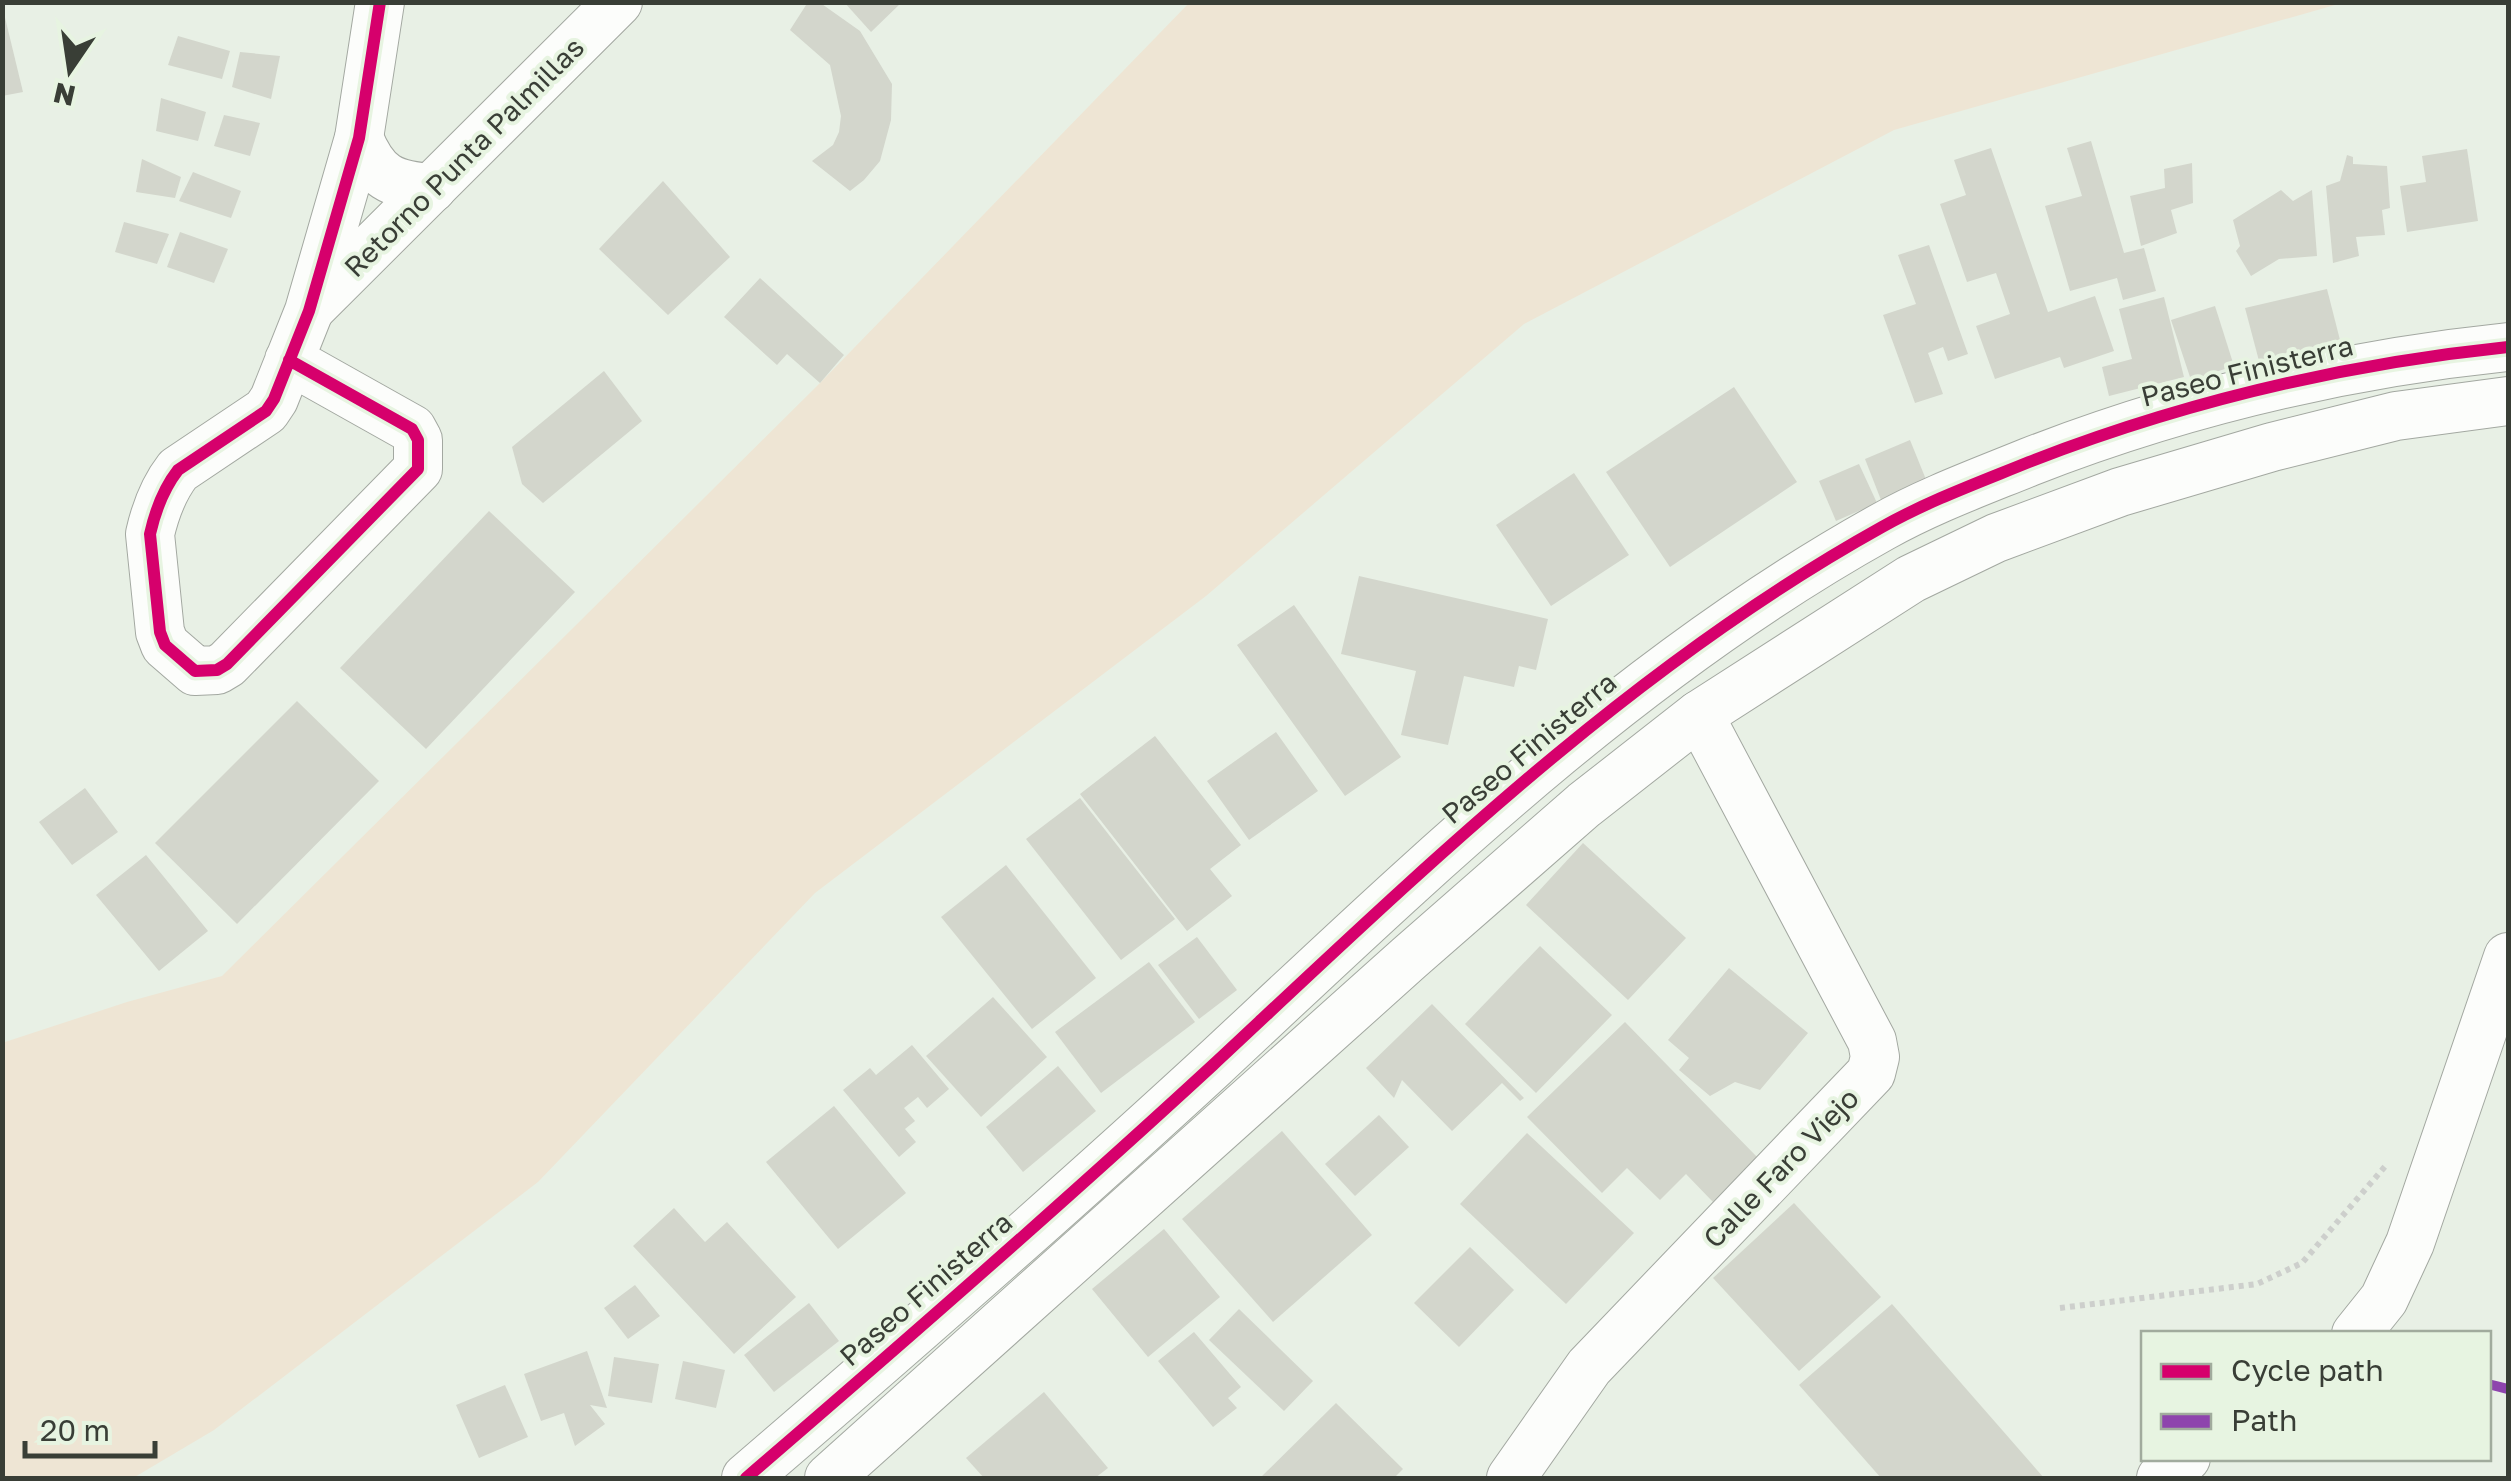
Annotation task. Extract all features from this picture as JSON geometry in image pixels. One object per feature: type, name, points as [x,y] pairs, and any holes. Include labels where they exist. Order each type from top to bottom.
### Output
[{"type":"street","name":"Retorno Punta Palmillas","points":[[289,360],[412,428],[418,440],[418,469],[227,664],[217,670],[194,671],[165,645],[160,632],[150,534],[153,521],[178,470],[266,411],[274,399],[289,360],[308,311],[359,138],[380,2]]},
{"type":"street","name":"Retorno Punta Palmillas","points":[[308,311],[618,2]]},
{"type":"street","points":[[359,138],[371,166],[402,186],[432,188]]},
{"type":"street","name":"Paseo Finisterra","points":[[746,1478],[1112,1158],[1532,774],[1666,666],[1884,526],[1986,479],[2102,434],[2294,380],[2429,355],[2508,347]]},
{"type":"street","points":[[829,1478],[1584,805],[1699,715],[1911,579],[1996,538],[2120,492],[2272,447],[2396,416],[2508,402]]},
{"type":"street","points":[[1884,526],[1911,579]]},
{"type":"street","name":"Calle Faro Viejo","points":[[1510,1478],[1589,1367],[1871,1073],[1875,1057],[1872,1042],[1699,715]]},
{"type":"street","points":[[2358,1331],[2384,1298],[2410,1242],[2508,957]]},
{"type":"street","name":"Paseo Finisterra","points":[[903,1343],[938,1380]]},
{"type":"street","points":[[2161,1478],[2182,1461]]},
{"type":"path","points":[[2060,1308],[2257,1284],[2302,1264],[2384,1164],[2445,1140]]},
{"type":"shaded area","points":[[1189,3],[2342,3],[1894,130],[1524,324],[1206,596],[815,893],[538,1182],[214,1430],[133,1478],[3,1478],[2,1043],[222,976],[820,383]]},
{"type":"building","points":[[808,2],[819,2],[860,31],[892,84],[891,120],[880,161],[850,191],[812,161],[833,145],[841,116],[830,65],[790,30]]},
{"type":"building","points":[[844,2],[902,2],[871,32]]},
{"type":"building","points":[[2,5],[23,92],[2,96]]},
{"type":"building","points":[[178,36],[230,51],[222,79],[168,65]]},
{"type":"building","points":[[240,52],[280,56],[271,99],[232,87]]},
{"type":"building","points":[[161,98],[206,112],[198,141],[156,131]]},
{"type":"building","points":[[224,115],[260,123],[250,156],[214,146]]},
{"type":"building","points":[[2091,141],[2124,253],[2144,248],[2156,291],[2123,300],[2117,278],[2070,291],[2045,206],[2082,196],[2067,148]]},
{"type":"building","points":[[1991,148],[2048,312],[2095,296],[2114,351],[2064,368],[2060,357],[1995,379],[1976,326],[2010,314],[1996,273],[1967,282],[1940,204],[1966,195],[1954,160]]},
{"type":"building","points":[[2467,149],[2478,221],[2407,232],[2400,186],[2426,182],[2422,156]]},
{"type":"building","points":[[2347,155],[2353,157],[2353,164],[2387,166],[2390,208],[2382,210],[2385,235],[2356,237],[2359,256],[2333,263],[2326,186],[2340,181]]},
{"type":"building","points":[[142,159],[181,177],[175,198],[136,192]]},
{"type":"building","points":[[2192,163],[2193,203],[2171,210],[2177,233],[2141,246],[2130,196],[2165,188],[2164,169]]},
{"type":"building","points":[[193,172],[241,191],[231,218],[179,201]]},
{"type":"building","points":[[663,181],[730,257],[668,315],[599,249]]},
{"type":"building","points":[[2281,190],[2293,201],[2312,190],[2317,256],[2279,259],[2251,276],[2236,251],[2240,246],[2233,220]]},
{"type":"building","points":[[124,222],[169,234],[157,264],[115,252]]},
{"type":"building","points":[[180,232],[228,249],[214,283],[167,267]]},
{"type":"building","points":[[1929,245],[1968,354],[1948,361],[1943,347],[1928,353],[1943,394],[1915,403],[1883,315],[1916,304],[1898,255]]},
{"type":"building","points":[[760,278],[844,355],[820,383],[787,354],[777,365],[724,317]]},
{"type":"building","points":[[2327,289],[2340,340],[2259,361],[2245,308]]},
{"type":"building","points":[[2164,297],[2184,377],[2109,396],[2102,367],[2132,359],[2119,309]]},
{"type":"building","points":[[2215,306],[2234,366],[2191,380],[2171,320]]},
{"type":"building","points":[[604,371],[642,421],[543,503],[522,484],[512,447]]},
{"type":"building","points":[[1734,387],[1797,482],[1670,567],[1606,472]]},
{"type":"building","points":[[1910,440],[1927,482],[1881,500],[1865,459]]},
{"type":"building","points":[[1859,464],[1877,503],[1836,521],[1819,481]]},
{"type":"building","points":[[1574,473],[1629,555],[1551,606],[1496,525]]},
{"type":"building","points":[[489,511],[575,592],[426,749],[340,668]]},
{"type":"building","points":[[1359,576],[1548,619],[1536,670],[1519,666],[1514,687],[1464,676],[1448,745],[1401,735],[1416,671],[1341,654]]},
{"type":"building","points":[[1294,605],[1401,757],[1345,796],[1237,645]]},
{"type":"building","points":[[297,701],[379,781],[237,924],[155,843]]},
{"type":"building","points":[[1276,732],[1318,791],[1249,840],[1207,781]]},
{"type":"building","points":[[1155,736],[1241,845],[1210,869],[1232,896],[1187,931],[1080,794]]},
{"type":"building","points":[[85,788],[118,832],[72,865],[39,822]]},
{"type":"building","points":[[1080,798],[1175,919],[1121,960],[1026,839]]},
{"type":"building","points":[[1583,843],[1686,938],[1628,1000],[1526,905]]},
{"type":"building","points":[[146,855],[208,931],[159,971],[96,895]]},
{"type":"building","points":[[1006,865],[1096,978],[1032,1029],[941,917]]},
{"type":"building","points":[[1197,937],[1237,990],[1199,1019],[1158,965]]},
{"type":"building","points":[[1540,946],[1612,1015],[1536,1093],[1465,1024]]},
{"type":"building","points":[[1149,962],[1195,1022],[1101,1093],[1055,1032]]},
{"type":"building","points":[[1729,968],[1808,1033],[1760,1090],[1735,1082],[1710,1096],[1679,1070],[1689,1058],[1668,1040]]},
{"type":"building","points":[[993,997],[1047,1057],[981,1117],[926,1056]]},
{"type":"building","points":[[1432,1004],[1524,1098],[1520,1101],[1502,1083],[1452,1131],[1402,1080],[1394,1098],[1366,1068]]},
{"type":"building","points":[[1625,1022],[1758,1158],[1713,1202],[1686,1174],[1660,1200],[1627,1168],[1602,1193],[1527,1117]]},
{"type":"building","points":[[912,1045],[949,1089],[927,1108],[918,1097],[904,1108],[915,1121],[905,1129],[916,1142],[899,1157],[843,1090],[870,1068],[876,1075]]},
{"type":"building","points":[[1058,1066],[1096,1111],[1023,1172],[986,1127]]},
{"type":"building","points":[[834,1106],[906,1193],[838,1249],[766,1162]]},
{"type":"building","points":[[1379,1115],[1409,1147],[1355,1196],[1325,1164]]},
{"type":"building","points":[[1282,1131],[1372,1235],[1273,1322],[1182,1219]]},
{"type":"building","points":[[1527,1133],[1634,1233],[1566,1304],[1460,1204]]},
{"type":"building","points":[[1794,1203],[1881,1297],[1799,1371],[1713,1278]]},
{"type":"building","points":[[674,1208],[705,1242],[727,1222],[796,1297],[734,1354],[633,1246]]},
{"type":"building","points":[[1164,1229],[1220,1297],[1148,1357],[1092,1289]]},
{"type":"building","points":[[1470,1247],[1514,1290],[1459,1347],[1414,1303]]},
{"type":"building","points":[[635,1285],[660,1316],[628,1339],[604,1308]]},
{"type":"building","points":[[809,1303],[839,1341],[774,1392],[744,1355]]},
{"type":"building","points":[[1892,1304],[2044,1478],[1881,1478],[1799,1385]]},
{"type":"building","points":[[1239,1309],[1313,1381],[1284,1411],[1209,1340]]},
{"type":"building","points":[[1194,1332],[1241,1387],[1228,1398],[1237,1408],[1213,1427],[1158,1361]]},
{"type":"building","points":[[587,1351],[607,1408],[590,1405],[605,1424],[575,1446],[564,1413],[541,1421],[524,1374]]},
{"type":"building","points":[[614,1357],[659,1364],[652,1403],[608,1396]]},
{"type":"building","points":[[683,1361],[725,1370],[716,1408],[675,1399]]},
{"type":"building","points":[[505,1385],[528,1437],[479,1458],[456,1405]]},
{"type":"building","points":[[1044,1392],[1108,1468],[1095,1478],[984,1478],[966,1458]]},
{"type":"building","points":[[1336,1403],[1403,1469],[1394,1478],[1260,1478]]},
{"type":"marked path","points":[[2491,1385],[2508,1389]]},
{"type":"cycle path","points":[[289,360],[412,429],[418,440],[418,469],[227,664],[217,670],[195,671],[165,645],[160,632],[152,526],[164,492],[178,470],[266,411],[274,399],[309,311],[359,138],[380,2]]},
{"type":"cycle path","points":[[746,1478],[1098,1170],[1531,775],[1615,707],[1789,582],[1936,500],[2146,421],[2325,375],[2508,347]]}]
